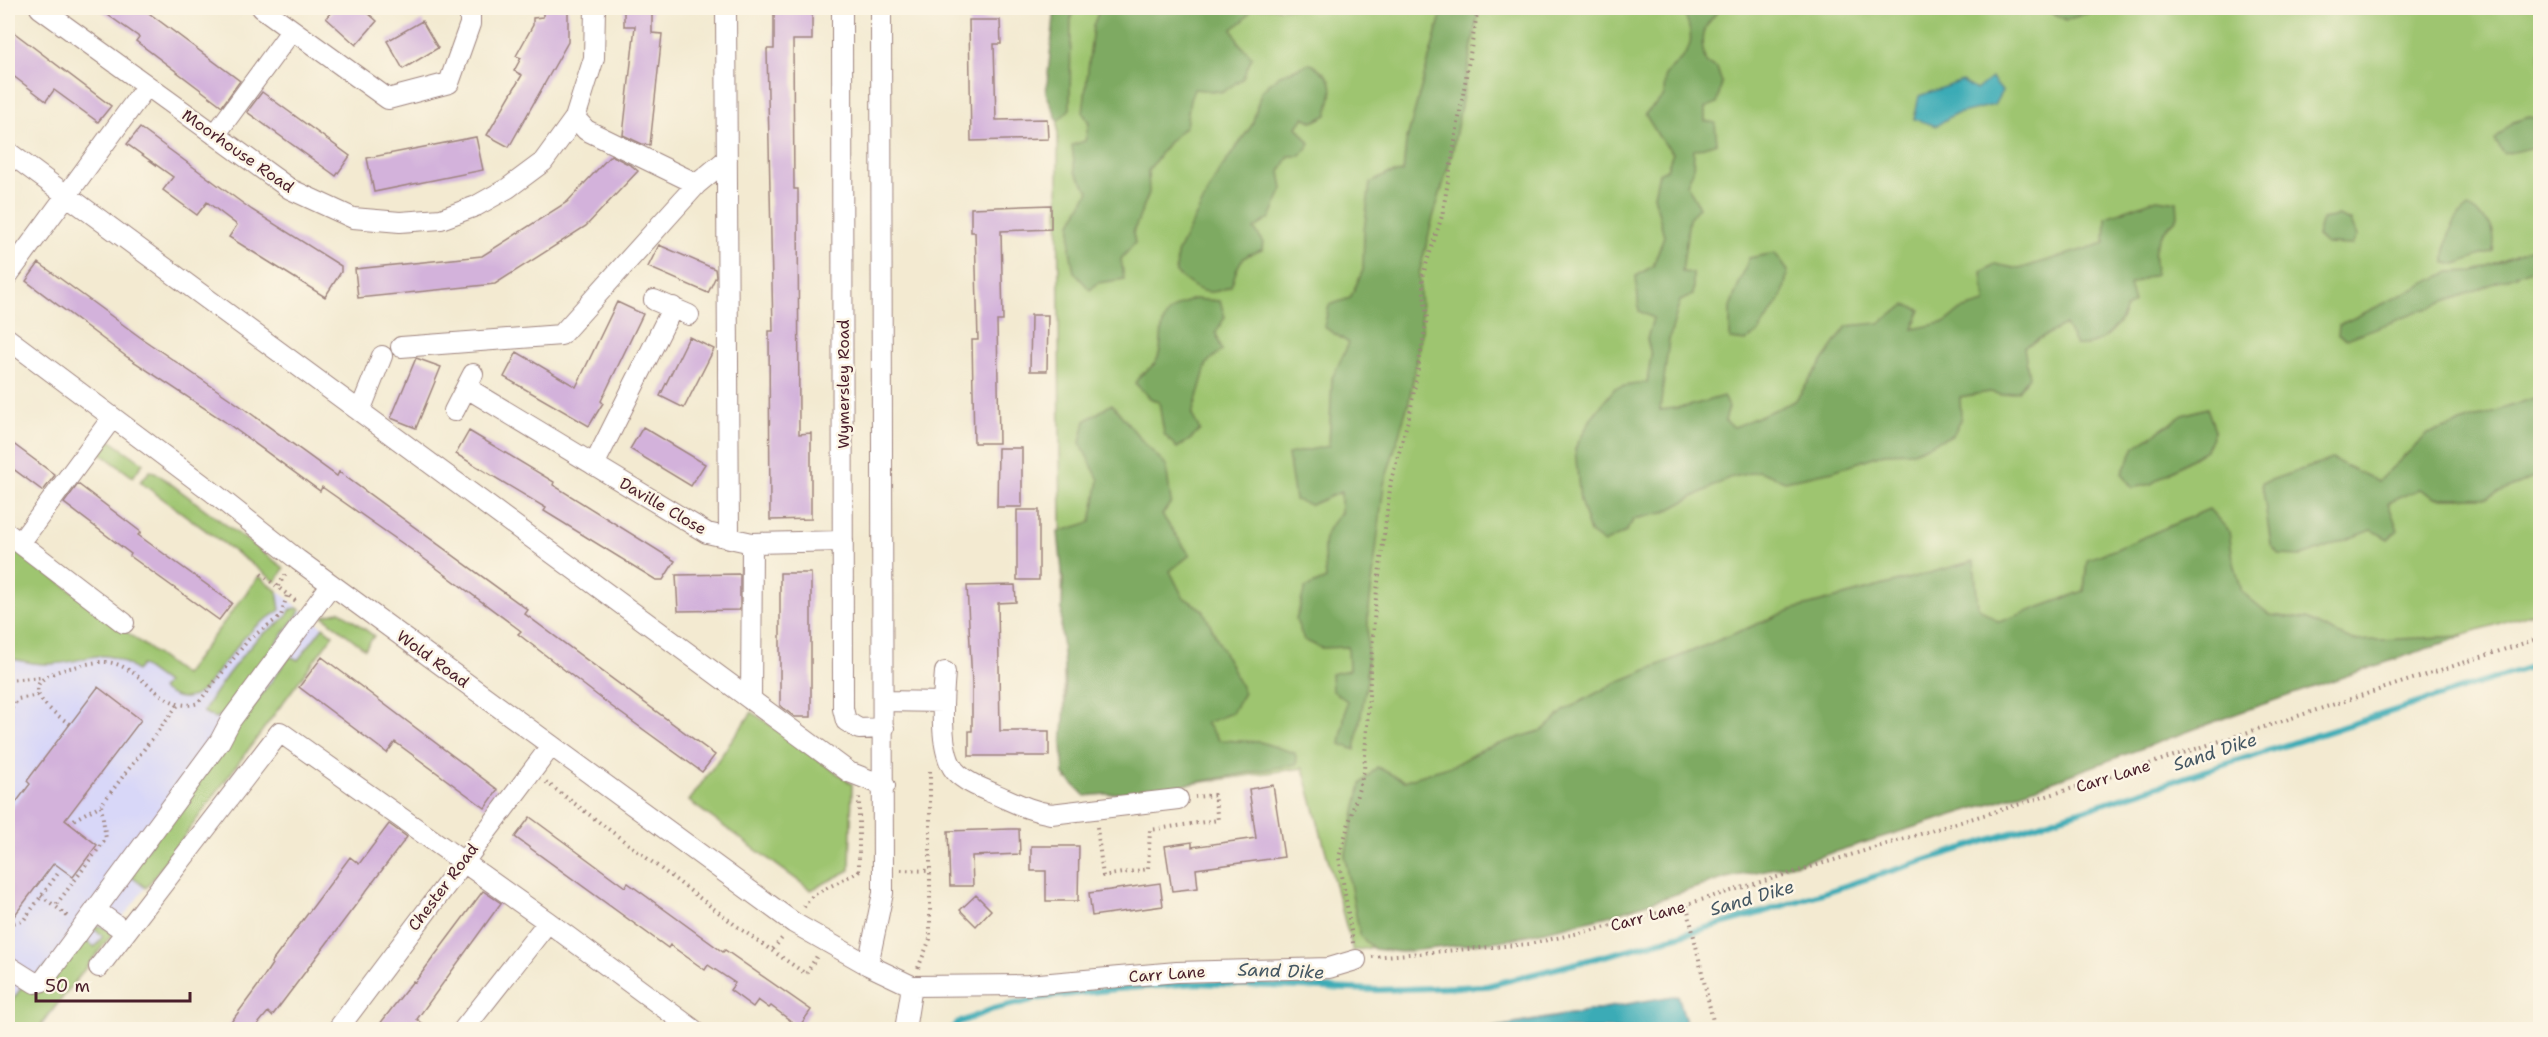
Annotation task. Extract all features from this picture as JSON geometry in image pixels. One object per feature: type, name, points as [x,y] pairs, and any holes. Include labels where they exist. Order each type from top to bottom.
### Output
[{"type":"street","name":"Moorhouse Road","points":[[40,8],[146,87],[290,189],[353,218],[400,222],[441,219],[476,206],[508,188],[543,162],[575,118],[594,58],[595,8]]},
{"type":"street","points":[[262,8],[388,99],[449,83],[470,24],[470,8]]},
{"type":"street","points":[[726,8],[729,539]]},
{"type":"street","name":"Wymersley Road","points":[[842,8],[843,709],[846,721],[859,729],[884,728]]},
{"type":"street","points":[[868,965],[883,893],[885,786],[881,8]]},
{"type":"street","points":[[215,135],[292,30]]},
{"type":"street","points":[[8,275],[146,87]]},
{"type":"street","points":[[575,118],[586,130],[697,184]]},
{"type":"street","points":[[8,152],[849,772],[885,786]]},
{"type":"street","points":[[401,347],[561,335],[697,184],[727,159]]},
{"type":"street","points":[[594,465],[681,311],[654,300]]},
{"type":"street","name":"Wold Road","points":[[8,339],[331,585],[794,923],[868,965]]},
{"type":"street","points":[[360,411],[382,356]]},
{"type":"street","name":"Daville Close","points":[[454,411],[470,381],[594,465],[707,533],[752,543],[843,542]]},
{"type":"street","points":[[112,418],[14,539],[124,622]]},
{"type":"street","points":[[751,700],[752,543]]},
{"type":"street","points":[[8,966],[35,983],[43,981],[331,585]]},
{"type":"street","points":[[945,672],[943,702],[946,752],[954,770],[969,782],[1033,811],[1051,814],[1094,809],[1156,817],[1178,799]]},
{"type":"street","points":[[884,701],[943,702]]},
{"type":"street","points":[[99,966],[280,732],[463,861],[694,1029]]},
{"type":"street","name":"Chester Road","points":[[337,1029],[551,746]]},
{"type":"street","points":[[95,910],[116,925]]},
{"type":"street","points":[[464,1029],[548,922]]},
{"type":"street","name":"Carr Lane","points":[[868,965],[912,986],[1028,985],[1177,972],[1329,968],[1356,960]]},
{"type":"street","points":[[905,1029],[912,986]]},
{"type":"path","points":[[1356,960],[1339,857],[1364,771],[1375,606],[1390,481],[1410,413],[1427,318],[1422,277],[1442,216],[1478,8]]},
{"type":"path","points":[[278,586],[288,572]]},
{"type":"path","points":[[261,574],[300,604]]},
{"type":"path","points":[[8,680],[43,677],[56,671],[108,662],[124,667],[178,705],[190,706],[198,703],[249,639],[281,616],[287,596]]},
{"type":"path","name":"Carr Lane","points":[[1356,960],[1375,956],[1529,944],[1621,924],[1688,906],[2090,783],[2541,638]]},
{"type":"path","points":[[43,677],[38,686],[38,695],[43,704],[70,724]]},
{"type":"path","points":[[8,713],[18,699],[38,695]]},
{"type":"path","points":[[70,824],[101,805],[178,705]]},
{"type":"path","points":[[912,986],[930,939],[930,767]]},
{"type":"path","points":[[533,769],[552,788],[742,930],[773,949],[806,974],[826,941]]},
{"type":"path","points":[[859,777],[859,871]]},
{"type":"path","points":[[1094,809],[1103,876],[1148,869],[1150,830],[1156,817],[1218,820],[1214,795],[1178,799]]},
{"type":"path","points":[[8,799],[14,804]]},
{"type":"path","points":[[55,906],[106,839],[101,805]]},
{"type":"path","points":[[897,870],[930,871]]},
{"type":"path","points":[[802,910],[813,895],[859,871],[865,871]]},
{"type":"path","points":[[8,924],[23,921],[59,872]]},
{"type":"path","points":[[41,896],[74,922]]},
{"type":"path","points":[[1688,906],[1715,1029]]},
{"type":"path","points":[[773,949],[783,936]]},
{"type":"shaded area","points":[[8,543],[184,675],[259,576],[333,635],[40,1029],[8,1029]]},
{"type":"green space","points":[[1055,8],[1078,8],[1071,16],[1070,109],[1058,121],[1046,93]]},
{"type":"green space","points":[[1057,8],[2540,8],[2540,611],[1828,829],[1596,905],[1353,951],[1303,768],[1175,786],[1172,767],[1066,780],[1060,463]]},
{"type":"green space","points":[[1100,8],[1253,8],[1243,21],[1232,29],[1239,43],[1252,57],[1243,78],[1223,92],[1194,89],[1186,126],[1168,143],[1148,171],[1149,193],[1133,233],[1135,243],[1121,259],[1124,279],[1098,283],[1090,290],[1074,272],[1070,250],[1071,223],[1089,191],[1075,172],[1072,145],[1085,141],[1089,123],[1083,113],[1093,26]]},
{"type":"green space","points":[[1443,8],[1479,8],[1452,154],[1419,274],[1422,330],[1409,401],[1384,484],[1368,617],[1367,680],[1355,750],[1340,744],[1347,701],[1332,690],[1331,674],[1349,670],[1348,647],[1321,648],[1304,640],[1296,620],[1305,588],[1326,579],[1324,543],[1329,528],[1341,513],[1341,492],[1311,505],[1295,500],[1288,454],[1329,446],[1332,378],[1349,343],[1324,327],[1329,305],[1350,298],[1363,270],[1364,231],[1370,183],[1388,174],[1403,172],[1406,142]]},
{"type":"green space","points":[[1682,8],[1721,8],[1703,32],[1702,45],[1706,63],[1717,68],[1722,83],[1717,103],[1705,108],[1705,121],[1715,123],[1717,143],[1694,150],[1693,171],[1687,184],[1699,207],[1689,219],[1682,272],[1693,273],[1693,295],[1680,301],[1669,340],[1660,410],[1689,406],[1724,396],[1729,407],[1725,421],[1734,427],[1795,401],[1847,326],[1879,323],[1906,305],[1921,310],[1913,329],[1946,322],[1961,310],[1985,303],[1982,272],[1995,264],[2019,269],[2105,243],[2106,217],[2157,199],[2177,202],[2178,217],[2164,231],[2156,244],[2155,274],[2129,285],[2134,303],[2126,308],[2119,323],[2101,340],[2076,345],[2065,325],[2024,347],[2029,377],[2018,391],[2002,395],[1990,392],[1960,397],[1961,419],[1953,435],[1913,452],[1885,453],[1833,471],[1785,481],[1759,471],[1729,478],[1663,513],[1634,519],[1626,532],[1604,543],[1590,533],[1580,500],[1575,449],[1592,417],[1615,388],[1647,382],[1651,355],[1647,339],[1653,318],[1639,311],[1636,276],[1653,266],[1664,236],[1654,195],[1659,173],[1667,169],[1673,153],[1659,137],[1645,114],[1664,96],[1665,75],[1682,58],[1690,45],[1690,30]]},
{"type":"green space","points":[[2042,8],[2104,8],[2066,20]]},
{"type":"green space","points":[[1310,63],[1325,74],[1331,84],[1327,115],[1313,122],[1304,117],[1297,127],[1310,143],[1301,156],[1289,156],[1280,172],[1283,189],[1270,218],[1254,229],[1263,241],[1262,250],[1244,258],[1231,286],[1215,292],[1195,288],[1176,273],[1177,254],[1187,233],[1218,173],[1252,125],[1261,92],[1278,76]]},
{"type":"green space","points":[[2529,117],[2540,119],[2540,146],[2504,154],[2495,140],[2511,123]]},
{"type":"green space","points":[[2468,207],[2490,224],[2494,235],[2493,251],[2456,264],[2445,263],[2450,232],[2457,218]]},
{"type":"green space","points":[[2338,216],[2351,221],[2357,236],[2352,245],[2326,244],[2317,236],[2322,219]]},
{"type":"green space","points":[[2540,245],[2540,266],[2347,339],[2338,335],[2339,325],[2449,272],[2475,271]]},
{"type":"green space","points":[[1775,253],[1788,271],[1783,294],[1758,333],[1746,341],[1730,339],[1730,307],[1749,258]]},
{"type":"green space","points":[[1193,299],[1220,301],[1225,317],[1216,333],[1222,350],[1207,363],[1192,415],[1200,430],[1177,448],[1164,434],[1159,402],[1150,398],[1135,383],[1158,357],[1162,329],[1167,315]]},
{"type":"green space","points":[[2540,396],[2540,475],[2487,498],[2435,498],[2420,489],[2388,503],[2398,530],[2388,539],[2372,530],[2302,556],[2279,555],[2271,545],[2262,483],[2332,459],[2378,481],[2428,434]]},
{"type":"green space","points":[[1112,404],[1144,443],[1166,465],[1171,502],[1162,515],[1190,555],[1170,571],[1183,597],[1203,610],[1244,693],[1232,713],[1206,723],[1219,740],[1260,742],[1295,753],[1297,764],[1161,789],[1085,796],[1064,775],[1062,744],[1066,693],[1061,629],[1063,581],[1058,532],[1091,522],[1099,480],[1080,443],[1085,421]]},
{"type":"green space","points":[[2207,408],[2215,430],[2206,450],[2151,484],[2132,488],[2122,473],[2135,447],[2183,415]]},
{"type":"green space","points":[[105,437],[143,463],[133,477],[95,449]]},
{"type":"green space","points":[[150,471],[155,472],[284,568],[276,582],[140,482]]},
{"type":"green space","points":[[2209,509],[2229,531],[2233,559],[2242,592],[2270,615],[2306,619],[2353,641],[2464,636],[2252,708],[2001,800],[1799,863],[1726,878],[1608,916],[1507,940],[1401,952],[1374,949],[1360,936],[1345,857],[1361,784],[1377,767],[1404,781],[1454,765],[1483,749],[1543,730],[1565,710],[1613,684],[1791,610],[1974,561],[1978,607],[1999,622],[2084,591],[2087,559],[2114,550]]},
{"type":"green space","points":[[8,543],[184,675],[259,576],[277,591],[280,610],[255,627],[203,690],[188,698],[177,697],[161,689],[166,683],[141,665],[136,671],[124,662],[104,656],[45,664],[8,658]]},
{"type":"green space","points":[[291,609],[301,610],[223,715],[215,718],[203,712],[228,674],[256,640],[280,623]]},
{"type":"green space","points":[[340,611],[374,636],[365,649],[323,616]]},
{"type":"green space","points":[[323,627],[333,635],[146,888],[128,874],[290,656],[298,660]]},
{"type":"green space","points":[[752,712],[852,784],[850,870],[811,890],[689,801]]},
{"type":"green space","points":[[101,926],[113,933],[38,1029],[8,1030],[8,1007],[23,985],[90,932],[85,941],[95,947],[103,936],[91,927]]},
{"type":"water","points":[[1991,78],[2002,91],[1994,105],[1953,115],[1936,126],[1914,119],[1919,96],[1962,81],[1976,90]]},
{"type":"water","points":[[1678,995],[1688,1029],[1485,1029]]},
{"type":"building","points":[[98,8],[142,8],[240,81],[222,106],[136,41],[139,37]]},
{"type":"building","points":[[335,8],[362,8],[377,21],[356,45],[326,18]]},
{"type":"building","points":[[543,8],[568,8],[568,42],[509,147],[487,135],[522,75],[514,71],[521,58],[516,56],[533,25],[533,18],[543,17]]},
{"type":"building","points":[[624,8],[652,8],[652,33],[662,34],[650,145],[642,144],[623,135],[635,26],[624,26]]},
{"type":"building","points":[[774,8],[812,8],[812,40],[793,40],[794,189],[798,189],[799,434],[811,433],[811,519],[770,520],[769,331],[773,331],[767,49],[774,49]]},
{"type":"building","points":[[969,20],[1000,20],[1001,44],[994,44],[996,120],[1047,119],[1048,139],[971,141]]},
{"type":"building","points":[[422,21],[438,48],[403,69],[387,41]]},
{"type":"building","points":[[8,28],[111,106],[98,122],[54,90],[46,101],[8,72]]},
{"type":"building","points":[[262,92],[350,156],[336,176],[247,112]]},
{"type":"building","points":[[140,128],[252,210],[341,266],[341,272],[325,297],[229,237],[237,225],[207,202],[197,215],[163,190],[173,177],[127,144]]},
{"type":"building","points":[[476,137],[483,170],[374,192],[367,158]]},
{"type":"building","points":[[611,155],[638,171],[586,226],[495,284],[358,298],[355,269],[482,256],[567,202]]},
{"type":"building","points":[[1051,205],[1051,229],[1001,231],[1003,321],[997,321],[999,443],[974,443],[972,340],[978,340],[975,232],[971,232],[971,208]]},
{"type":"building","points":[[659,245],[715,269],[716,276],[708,293],[648,267]]},
{"type":"building","points":[[39,263],[337,476],[339,472],[528,610],[525,614],[715,755],[702,772],[611,706],[518,634],[521,631],[419,555],[322,487],[320,491],[224,421],[127,357],[26,281]]},
{"type":"building","points":[[617,302],[643,314],[601,401],[603,403],[589,426],[504,377],[517,352],[576,387]]},
{"type":"building","points":[[1031,315],[1048,315],[1047,371],[1030,371]]},
{"type":"building","points":[[689,337],[714,349],[684,408],[660,396]]},
{"type":"building","points":[[416,358],[441,367],[416,428],[391,418]]},
{"type":"building","points":[[643,427],[705,464],[691,486],[630,449]]},
{"type":"building","points":[[469,431],[554,482],[553,485],[675,561],[663,580],[656,580],[544,511],[546,508],[456,454]]},
{"type":"building","points":[[8,440],[55,475],[43,491],[8,465]]},
{"type":"building","points":[[998,448],[1022,448],[1022,507],[997,507]]},
{"type":"building","points":[[78,484],[141,532],[138,535],[232,603],[219,620],[130,556],[131,554],[64,503]]},
{"type":"building","points":[[1017,510],[1039,510],[1039,580],[1017,580]]},
{"type":"building","points":[[780,573],[811,573],[811,717],[795,717],[780,706]]},
{"type":"building","points":[[740,574],[740,610],[678,611],[676,575]]},
{"type":"building","points":[[1015,585],[1016,602],[998,603],[1000,731],[1049,731],[1049,756],[969,756],[969,731],[972,731],[972,683],[967,586]]},
{"type":"building","points":[[322,657],[498,790],[485,808],[395,742],[387,753],[299,687]]},
{"type":"building","points":[[98,687],[141,720],[65,820],[97,845],[73,877],[54,863],[8,924],[8,813],[30,784],[27,781]]},
{"type":"building","points":[[1273,785],[1284,857],[1196,869],[1198,888],[1172,891],[1165,846],[1192,842],[1192,847],[1256,838],[1249,789]]},
{"type":"building","points":[[530,817],[625,887],[628,883],[723,952],[725,950],[811,1010],[799,1027],[771,1006],[769,1008],[758,1000],[753,1007],[730,990],[735,983],[708,965],[705,970],[670,945],[668,948],[515,837]]},
{"type":"building","points":[[389,824],[407,837],[272,1016],[268,1012],[254,1029],[226,1029],[257,987],[271,963],[350,857],[359,864]]},
{"type":"building","points":[[1019,829],[1020,854],[972,856],[973,886],[950,886],[948,831]]},
{"type":"building","points":[[1031,846],[1079,846],[1078,901],[1046,901],[1046,871],[1031,871]]},
{"type":"building","points":[[1160,883],[1163,906],[1092,916],[1089,893]]},
{"type":"building","points":[[483,891],[501,903],[417,1019],[430,1029],[376,1029],[413,981],[415,982]]},
{"type":"building","points":[[976,895],[991,910],[976,926],[960,910]]},
{"type":"waterway","name":"Sand Dike","points":[[950,1030],[958,1023],[993,1009],[1041,998],[1116,989],[1196,983],[1377,990],[1487,986],[1763,912],[2540,664]]}]
